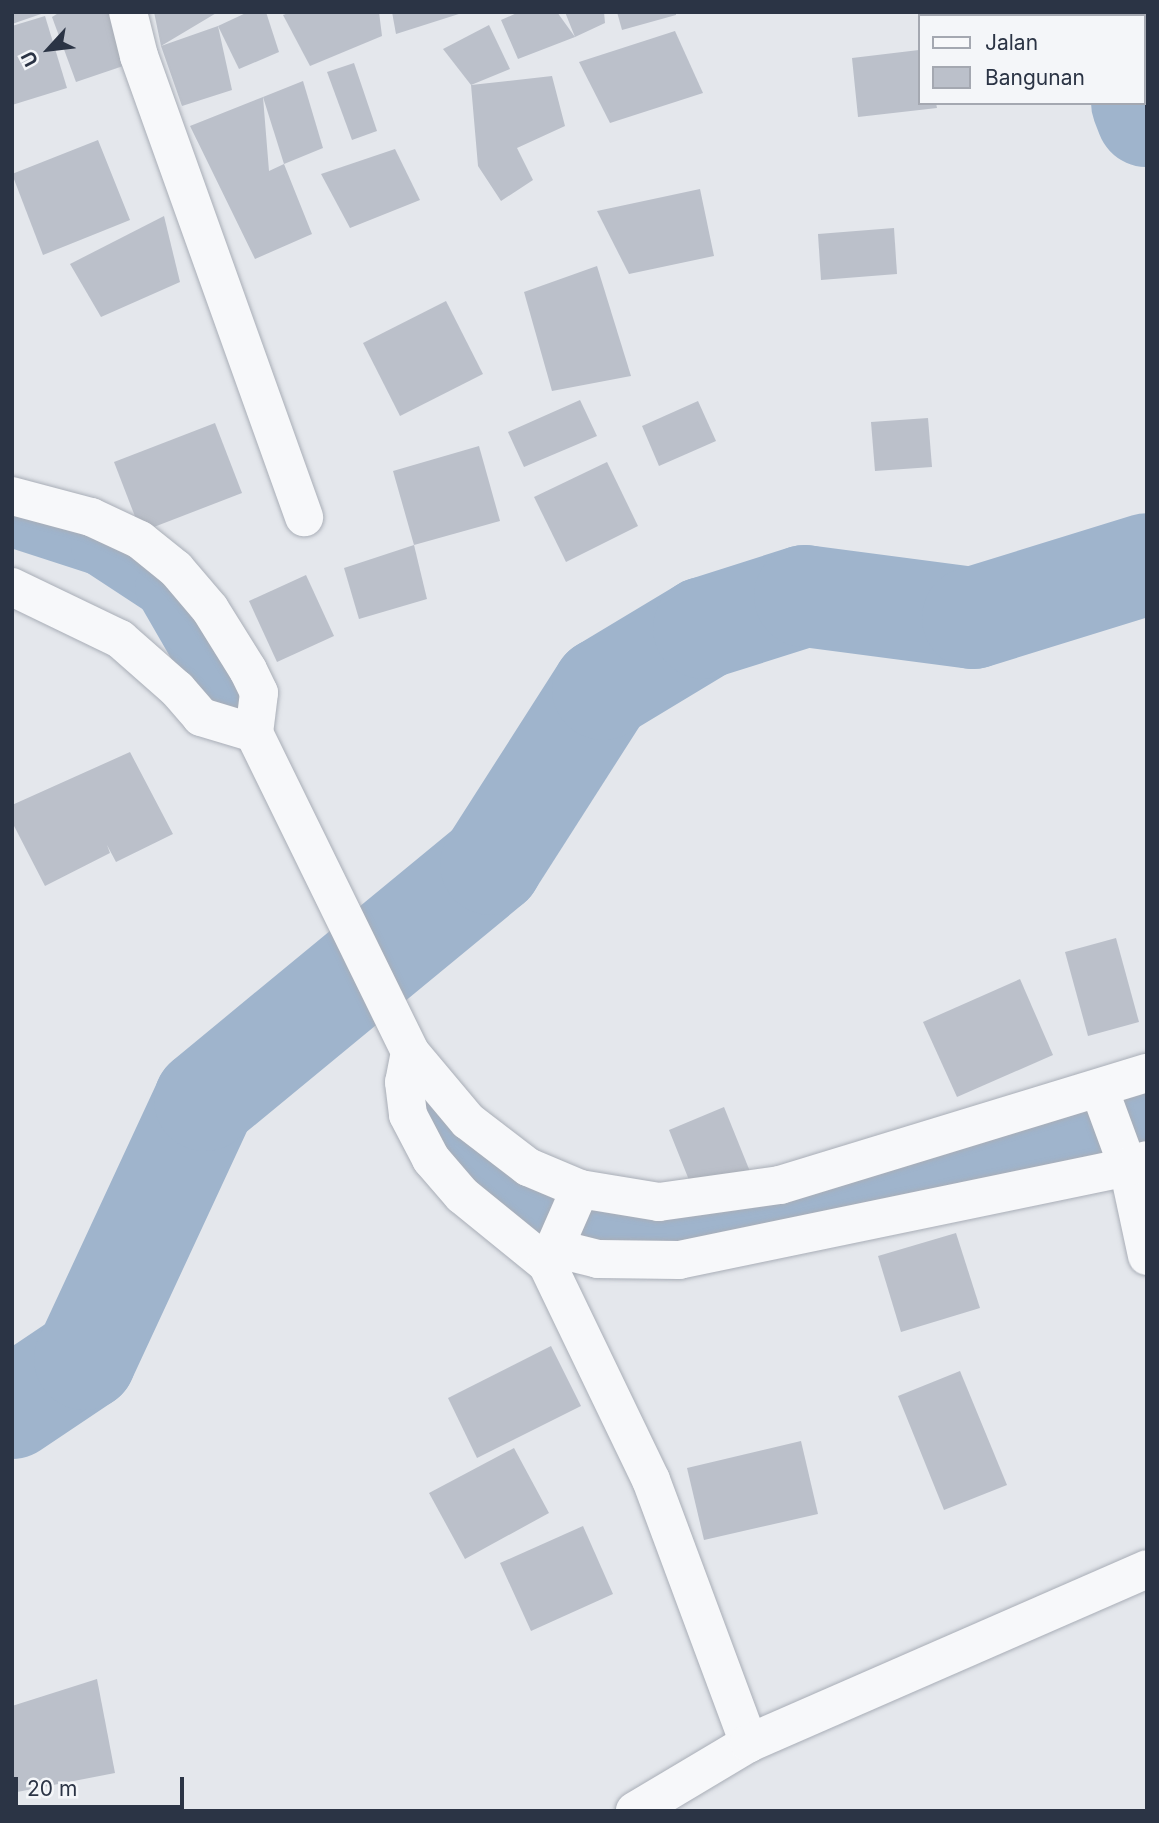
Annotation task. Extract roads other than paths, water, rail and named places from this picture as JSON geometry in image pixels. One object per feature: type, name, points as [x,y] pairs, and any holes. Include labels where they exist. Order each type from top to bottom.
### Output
[{"type":"street","points":[[128,12],[139,56],[304,517]]},
{"type":"street","points":[[12,496],[91,517],[140,540],[176,569],[210,609],[248,670],[259,693],[258,742],[410,1052],[468,1121],[528,1167],[563,1227],[651,1480],[749,1743]]},
{"type":"street","points":[[12,587],[120,639],[177,689],[201,716],[258,742]]},
{"type":"street","points":[[410,1052],[404,1082],[408,1115],[431,1159],[462,1195],[563,1227],[598,1259],[679,1260],[1133,1159]]},
{"type":"street","points":[[563,1227],[659,1202],[780,1185],[1105,1101],[1147,1073]]},
{"type":"street","points":[[1105,1101],[1133,1159],[1147,1256]]},
{"type":"street","points":[[635,1811],[749,1743],[1147,1569]]},
{"type":"waterway","points":[[1143,105],[1147,116]]},
{"type":"waterway","points":[[12,517],[101,546],[165,588],[233,706]]},
{"type":"waterway","points":[[12,1408],[85,1359],[205,1100],[491,864],[603,689],[704,628],[805,596],[973,618],[1147,564]]},
{"type":"waterway","points":[[420,1092],[458,1143],[533,1204],[618,1231],[752,1218],[1147,1121]]}]
